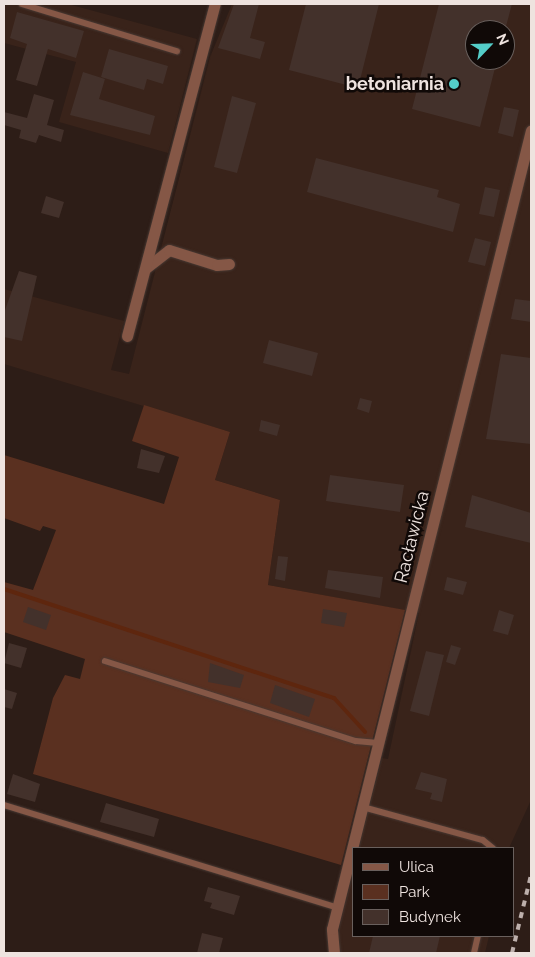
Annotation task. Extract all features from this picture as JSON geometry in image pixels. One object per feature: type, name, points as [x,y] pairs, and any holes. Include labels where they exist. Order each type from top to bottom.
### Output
[{"type":"street","points":[[127,336],[216,4]]},
{"type":"street","name":"Racławicka","points":[[353,847],[531,130]]},
{"type":"street","points":[[146,268],[169,250],[217,265],[229,264]]},
{"type":"street","name":"Racławicka","points":[[334,953],[332,929],[352,851]]},
{"type":"lane","points":[[22,4],[177,51]]},
{"type":"lane","points":[[105,661],[356,742],[379,744]]},
{"type":"lane","points":[[4,805],[338,908]]},
{"type":"lane","points":[[363,807],[483,840],[492,847]]},
{"type":"lane","points":[[474,953],[478,937]]},
{"type":"shaded area","points":[[4,4],[68,4],[197,39],[168,153],[59,122],[76,62],[4,43]]},
{"type":"shaded area","points":[[232,4],[531,4],[531,800],[509,847],[359,847],[382,758],[388,759],[419,613],[268,585],[280,500],[215,480],[230,432],[4,364],[4,289],[124,321],[111,370],[129,374],[210,57]]},
{"type":"shaded area","points":[[352,877],[352,937],[489,937],[485,953],[341,953],[338,933]]},
{"type":"green space","points":[[144,405],[230,432],[215,480],[280,500],[268,585],[405,610],[341,865],[33,774],[53,698],[65,675],[80,679],[85,659],[4,632],[4,582],[33,590],[56,530],[43,526],[40,531],[4,518],[4,455],[164,504],[179,457],[132,441]]},
{"type":"building","points":[[234,4],[259,4],[250,38],[265,42],[260,59],[218,48]]},
{"type":"building","points":[[306,4],[379,4],[358,88],[289,70]]},
{"type":"building","name":"betoniarnia","points":[[439,4],[512,4],[508,20],[465,20],[465,70],[494,70],[480,127],[412,109]]},
{"type":"building","points":[[17,12],[84,31],[76,58],[48,49],[37,86],[16,80],[27,44],[10,38]]},
{"type":"building","points":[[109,49],[168,66],[163,84],[147,79],[144,90],[101,77]]},
{"type":"building","points":[[83,72],[105,79],[99,99],[155,116],[150,135],[70,115]]},
{"type":"building","points":[[34,94],[54,100],[47,125],[64,130],[61,142],[39,135],[36,143],[19,138],[21,130],[4,125],[4,112],[27,118]]},
{"type":"building","points":[[232,96],[256,103],[237,173],[214,167]]},
{"type":"building","points":[[504,107],[519,110],[513,137],[498,133]]},
{"type":"building","points":[[316,158],[439,190],[437,197],[460,204],[453,232],[307,192]]},
{"type":"building","points":[[485,187],[500,190],[494,217],[479,214]]},
{"type":"building","points":[[46,196],[64,202],[59,218],[41,213]]},
{"type":"building","points":[[475,238],[491,242],[485,266],[468,262]]},
{"type":"building","points":[[19,271],[37,276],[22,341],[4,337],[4,313]]},
{"type":"building","points":[[515,299],[531,301],[531,322],[511,319]]},
{"type":"building","points":[[269,340],[318,353],[312,376],[263,363]]},
{"type":"building","points":[[501,354],[531,358],[531,444],[486,439]]},
{"type":"building","points":[[360,398],[372,401],[369,413],[357,409]]},
{"type":"building","points":[[261,420],[280,425],[277,436],[259,431]]},
{"type":"building","points":[[141,449],[165,456],[159,473],[137,468]]},
{"type":"building","points":[[330,475],[404,485],[400,512],[326,501]]},
{"type":"building","points":[[472,495],[531,513],[531,543],[465,527]]},
{"type":"building","points":[[278,556],[288,557],[285,581],[275,579]]},
{"type":"building","points":[[328,570],[383,577],[380,598],[325,588]]},
{"type":"building","points":[[447,577],[467,582],[463,595],[444,590]]},
{"type":"building","points":[[28,607],[51,615],[46,630],[23,622]]},
{"type":"building","points":[[323,609],[347,613],[344,627],[321,623]]},
{"type":"building","points":[[499,610],[514,615],[508,635],[493,631]]},
{"type":"building","points":[[9,643],[27,648],[21,668],[4,663]]},
{"type":"building","points":[[451,645],[461,648],[455,665],[446,662]]},
{"type":"building","points":[[426,651],[444,655],[429,716],[410,711]]},
{"type":"building","points":[[210,663],[244,675],[240,688],[208,682]]},
{"type":"building","points":[[275,685],[315,699],[309,717],[270,703]]},
{"type":"building","points":[[4,689],[17,693],[12,709],[4,707]]},
{"type":"building","points":[[421,772],[447,779],[442,802],[430,799],[432,793],[415,789]]},
{"type":"building","points":[[13,774],[40,784],[35,802],[7,794]]},
{"type":"building","points":[[106,803],[159,819],[154,837],[100,822]]},
{"type":"building","points":[[208,887],[240,896],[234,915],[210,908],[212,903],[204,901]]},
{"type":"building","points":[[202,933],[223,938],[219,953],[197,953]]},
{"type":"building","points":[[373,937],[440,937],[436,953],[369,953]]},
{"type":"waterway","points":[[4,589],[334,698],[365,732]]},
{"type":"railway","points":[[512,953],[531,875]]},
{"type":"place","name":"betoniarnia","points":[[454,84]]}]
